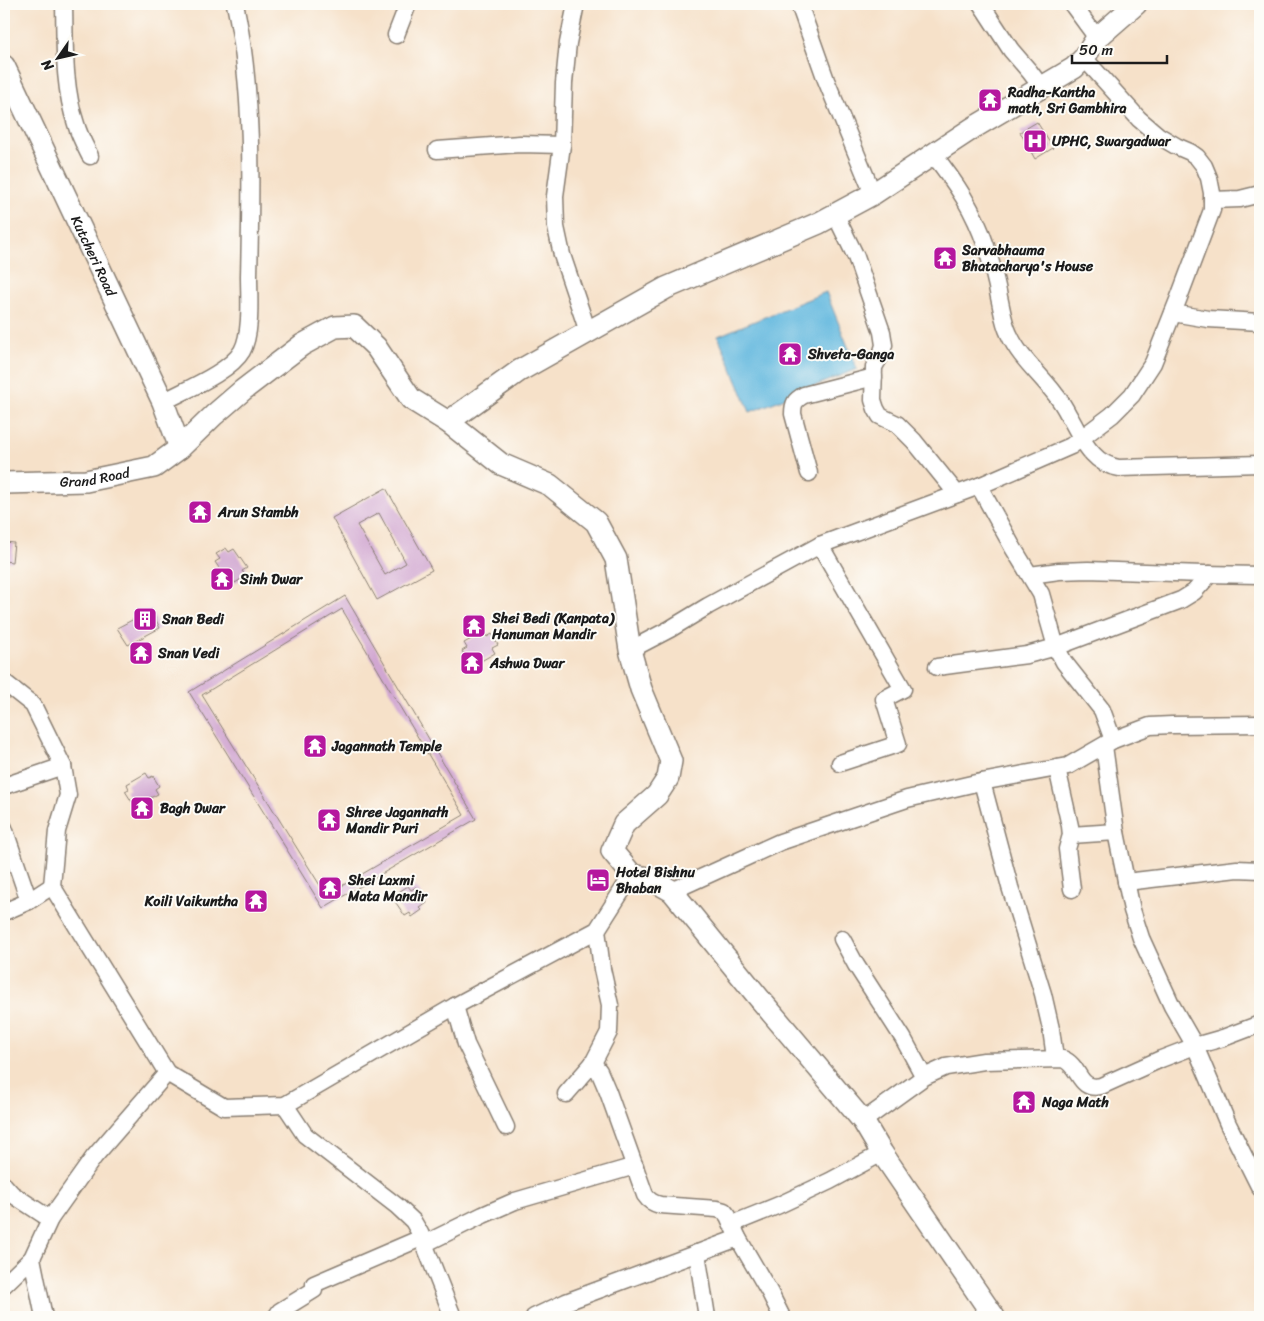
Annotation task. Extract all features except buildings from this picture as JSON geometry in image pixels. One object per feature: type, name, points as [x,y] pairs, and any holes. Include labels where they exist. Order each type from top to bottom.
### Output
[{"type":"main road","points":[[448,422],[519,371],[666,288],[819,223],[874,194],[973,128],[1074,68],[1084,58],[1097,38],[1136,4]]},
{"type":"main road","name":"Kutcheri Road","points":[[4,66],[11,96],[163,402],[180,448]]},
{"type":"main road","name":"Grand Road","points":[[4,483],[86,481],[154,467],[180,448],[242,390],[302,345],[335,327],[354,326],[376,347],[412,399],[448,422],[501,464],[550,485],[596,522],[616,559],[630,650],[641,689],[671,761],[668,778],[657,795],[624,824],[612,851],[632,875]]},
{"type":"main road","points":[[632,875],[649,878],[672,891],[863,1121],[882,1153],[994,1317]]},
{"type":"street","points":[[64,4],[67,78],[72,108],[76,124],[90,156]]},
{"type":"street","points":[[163,402],[217,374],[234,361],[242,350],[248,333],[249,123],[241,32],[235,4]]},
{"type":"street","points":[[396,35],[408,4]]},
{"type":"street","points":[[576,4],[568,43],[564,82],[562,144],[555,196],[556,226],[562,255],[588,332]]},
{"type":"street","points":[[799,4],[826,80],[874,194]]},
{"type":"street","points":[[981,4],[1010,50],[1042,88]]},
{"type":"street","points":[[1072,4],[1097,38]]},
{"type":"street","points":[[630,650],[820,545],[979,486],[1071,446],[1112,415],[1132,395],[1152,363],[1173,313],[1212,210],[1212,193],[1204,166],[1197,157],[1159,136],[1139,118],[1084,58]]},
{"type":"street","points":[[437,150],[520,144],[562,144]]},
{"type":"street","points":[[933,154],[955,182],[972,210],[986,245],[1004,324],[1009,336],[1021,354],[1054,393],[1092,454],[1101,462],[1119,468],[1260,464]]},
{"type":"street","points":[[1212,200],[1240,199],[1260,194]]},
{"type":"street","points":[[835,214],[856,257],[882,332],[884,345],[874,367],[873,400],[876,410],[880,416],[897,424],[914,441],[957,494]]},
{"type":"street","points":[[1173,313],[1208,319],[1260,322]]},
{"type":"street","points":[[809,473],[793,414],[793,405],[796,400],[804,395],[874,376]]},
{"type":"street","points":[[979,486],[1041,594],[1056,647],[1064,662],[1102,710],[1108,743],[1116,832],[1132,910],[1141,938],[1172,1006],[1196,1046],[1228,1124],[1260,1188]]},
{"type":"street","points":[[820,545],[903,690],[884,699],[898,744],[840,763]]},
{"type":"street","points":[[1030,575],[1088,570],[1260,575]]},
{"type":"street","points":[[937,667],[1027,655],[1056,647],[1181,600],[1194,592],[1210,574]]},
{"type":"street","points":[[4,682],[33,704],[63,766],[68,795],[57,831],[52,886],[167,1073],[224,1108],[286,1105],[455,1006],[597,930],[632,875]]},
{"type":"street","points":[[672,891],[780,842],[907,799],[982,782],[1068,766],[1108,743],[1150,726],[1260,724]]},
{"type":"street","points":[[4,786],[63,766]]},
{"type":"street","points":[[1057,768],[1071,835],[1066,849],[1072,889]]},
{"type":"street","points":[[982,782],[1010,887],[1043,994],[1055,1058]]},
{"type":"street","points":[[4,828],[29,901]]},
{"type":"street","points":[[1071,835],[1116,832]]},
{"type":"street","points":[[1126,882],[1237,869],[1260,870]]},
{"type":"street","points":[[4,912],[29,901],[52,886]]},
{"type":"street","points":[[566,1094],[593,1063],[609,1032],[610,1005],[602,969],[597,930]]},
{"type":"street","points":[[842,940],[903,1038],[924,1077]]},
{"type":"street","points":[[455,1006],[466,1044],[506,1127]]},
{"type":"street","points":[[863,1121],[924,1077],[946,1067],[984,1061],[1063,1058],[1074,1067],[1083,1082],[1094,1088],[1161,1059],[1260,1024]]},
{"type":"street","points":[[593,1063],[599,1071],[608,1092],[645,1195],[649,1201],[660,1205],[724,1211],[782,1317]]},
{"type":"street","points":[[4,1285],[32,1258],[50,1219],[94,1156],[167,1073]]},
{"type":"street","points":[[286,1105],[305,1135],[397,1206],[413,1221],[423,1241],[453,1317]]},
{"type":"street","points":[[534,1317],[566,1302],[697,1253],[779,1205],[830,1181],[882,1153]]},
{"type":"street","points":[[276,1317],[280,1311],[314,1290],[314,1284],[423,1241],[516,1201],[635,1166]]},
{"type":"street","points":[[4,1185],[12,1194],[50,1219]]},
{"type":"street","points":[[697,1253],[706,1317]]},
{"type":"street","points":[[32,1258],[44,1317]]},
{"type":"water","points":[[826,292],[857,369],[750,412],[718,336]]},
{"type":"place","name":"Radha-Kantha math, Sri Gambhira","points":[[990,100]]},
{"type":"place","name":"UPHC, Swargadwar","points":[[1035,141]]},
{"type":"place","name":"Sarvabhauma Bhatacharya's House","points":[[945,258]]},
{"type":"place","name":"Shveta-Ganga","points":[[790,354]]},
{"type":"place","name":"Arun Stambh","points":[[200,512]]},
{"type":"place","name":"Sinh Dwar","points":[[222,579]]},
{"type":"place","name":"Snan Bedi","points":[[145,619]]},
{"type":"place","name":"Shei Bedi (Kanpata) Hanuman Mandir","points":[[474,626]]},
{"type":"place","name":"Snan Vedi","points":[[141,653]]},
{"type":"place","name":"Ashwa Dwar","points":[[472,663]]},
{"type":"place","name":"Jagannath Temple","points":[[315,746]]},
{"type":"place","name":"Bagh Dwar","points":[[142,808]]},
{"type":"place","name":"Shree Jagannath Mandir Puri","points":[[329,820]]},
{"type":"place","name":"Hotel Bishnu Bhaban","points":[[598,880]]},
{"type":"place","name":"Shei Laxmi Mata Mandir","points":[[330,888]]},
{"type":"place","name":"Koili Vaikuntha","points":[[256,901]]},
{"type":"place","name":"Naga Math","points":[[1024,1102]]}]
